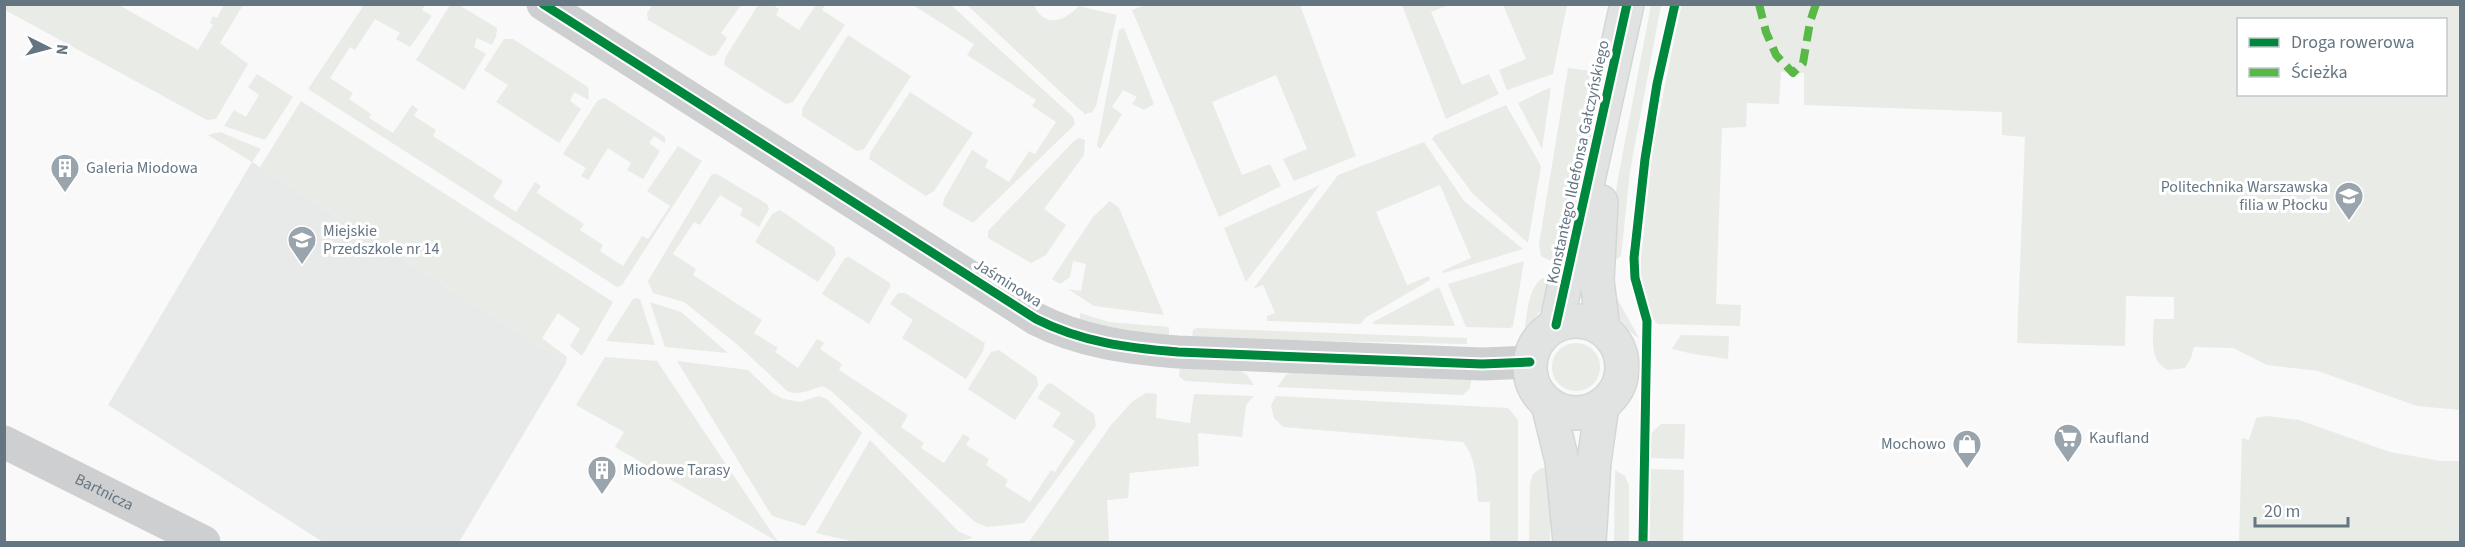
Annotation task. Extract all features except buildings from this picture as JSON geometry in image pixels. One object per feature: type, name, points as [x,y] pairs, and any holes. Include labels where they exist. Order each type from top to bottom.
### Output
[{"type":"street","name":"Jaśminowa","points":[[543,4],[1036,319],[1060,331],[1128,348],[1178,352],[1482,364],[1530,362]]},
{"type":"street","name":"Konstantego Ildefonsa Gałczyńskiego","points":[[1556,325],[1627,4]]},
{"type":"street","name":"Konstantego Ildefonsa Gałczyńskiego","points":[[1603,329],[1597,275],[1608,96]]},
{"type":"street","points":[[1580,321],[1603,329],[1613,339],[1619,352],[1623,372],[1618,386],[1602,405],[1589,411],[1575,413],[1548,404],[1540,396],[1534,385],[1530,362],[1538,340],[1556,325],[1580,321]]},
{"type":"street","points":[[1548,404],[1562,460],[1570,543]]},
{"type":"street","points":[[1589,543],[1594,462],[1602,405]]},
{"type":"street","name":"Bartnicza","points":[[4,442],[204,543]]},
{"type":"shaded area","points":[[5,4],[119,5],[198,50],[213,25],[210,23],[213,16],[217,18],[224,5],[243,5],[220,43],[248,64],[216,119],[207,120],[5,10]]},
{"type":"shaded area","points":[[653,4],[741,5],[721,33],[727,38],[716,55],[710,56],[648,20],[647,13]]},
{"type":"shaded area","points":[[364,5],[425,5],[422,10],[432,16],[410,47],[396,39],[400,33],[375,19],[355,50],[350,47],[330,78],[353,93],[349,99],[371,114],[369,118],[393,133],[412,105],[418,109],[414,116],[436,130],[433,136],[503,181],[493,197],[516,212],[535,182],[541,186],[537,193],[584,224],[580,230],[603,245],[600,251],[623,266],[642,236],[648,239],[670,206],[647,191],[678,146],[702,161],[622,285],[617,287],[308,89]]},
{"type":"shaded area","points":[[450,5],[459,5],[497,28],[492,45],[477,38],[474,47],[486,54],[464,90],[416,60]]},
{"type":"shaded area","points":[[758,5],[773,5],[779,9],[776,15],[799,30],[816,5],[825,5],[822,10],[845,25],[793,102],[786,104],[724,65],[725,58]]},
{"type":"shaded area","points":[[913,5],[951,5],[1073,117],[1075,124],[973,223],[943,206],[944,199],[972,150],[988,160],[985,167],[1009,182],[1029,151],[1035,154],[1056,122],[1032,106],[1036,100],[967,55],[974,44]]},
{"type":"shaded area","points":[[967,5],[1034,5],[1038,13],[1049,20],[1061,19],[1079,6],[1117,15],[1096,106],[1092,112],[1085,114]]},
{"type":"shaded area","points":[[1145,5],[1300,5],[1356,156],[1294,181],[1283,159],[1307,149],[1276,75],[1212,102],[1242,175],[1270,164],[1281,186],[1219,217],[1132,10]]},
{"type":"shaded area","points":[[1402,5],[1448,5],[1431,12],[1462,85],[1489,74],[1499,94],[1446,119]]},
{"type":"shaded area","points":[[1503,5],[1567,5],[1553,74],[1507,90],[1499,70],[1526,59]]},
{"type":"shaded area","points":[[1651,5],[1661,5],[1630,171],[1621,256],[1610,264],[1617,184]]},
{"type":"shaded area","points":[[1681,5],[2460,5],[2460,410],[2417,406],[2318,371],[2267,365],[2233,348],[2194,347],[2185,368],[2168,370],[2162,366],[2155,355],[2154,319],[2174,319],[2174,297],[2126,296],[2125,346],[2017,343],[2025,137],[2002,135],[2002,112],[1804,105],[1804,73],[1781,72],[1779,104],[1747,103],[1746,127],[1722,128],[1716,304],[1741,305],[1740,326],[1658,324],[1652,318],[1641,287],[1641,257],[1653,145]]},
{"type":"shaded area","points":[[1124,28],[1154,104],[1144,110],[1132,104],[1137,97],[1123,90],[1112,107],[1122,114],[1100,149],[1097,146],[1119,30]]},
{"type":"shaded area","points":[[848,35],[911,76],[864,149],[857,151],[802,116],[802,109]]},
{"type":"shaded area","points":[[504,39],[513,39],[588,87],[589,100],[574,92],[570,101],[581,109],[559,143],[496,102],[508,85],[484,70]]},
{"type":"shaded area","points":[[1568,68],[1591,71],[1558,261],[1541,256],[1539,244]]},
{"type":"shaded area","points":[[257,74],[293,97],[265,140],[224,126],[234,110],[246,117],[259,95],[248,87]]},
{"type":"shaded area","points":[[1551,87],[1542,149],[1518,103]]},
{"type":"shaded area","points":[[910,92],[973,133],[934,191],[926,196],[869,159],[870,153]]},
{"type":"shaded area","points":[[605,98],[665,137],[665,143],[654,136],[649,143],[660,151],[643,179],[627,170],[631,163],[608,148],[588,180],[581,176],[586,168],[563,154],[598,100]]},
{"type":"shaded area","points":[[301,101],[613,302],[582,356],[570,346],[580,329],[558,313],[542,338],[567,357],[566,363],[260,167]]},
{"type":"shaded area","points":[[1506,105],[1541,166],[1528,243],[1473,194],[1432,139],[1435,135]]},
{"type":"shaded area","points":[[220,132],[261,149],[252,162],[208,135]]},
{"type":"shaded area","points":[[1079,138],[1085,140],[1084,155],[1044,209],[1066,225],[1046,255],[1031,263],[988,238],[988,231]]},
{"type":"shaded area","points":[[1424,142],[1464,201],[1523,249],[1444,273],[1442,271],[1471,258],[1440,185],[1376,212],[1407,285],[1429,276],[1430,280],[1365,318],[1361,324],[1267,321],[1267,316],[1275,313],[1263,285],[1253,289],[1338,175]]},
{"type":"shaded area","name":"Miejskie Przedszkole nr 14","points":[[252,162],[566,363],[459,542],[323,542],[108,405]]},
{"type":"shaded area","points":[[712,174],[717,174],[767,204],[769,209],[759,227],[740,215],[743,209],[720,195],[700,225],[694,222],[673,254],[696,269],[693,275],[762,320],[754,333],[778,348],[775,352],[798,368],[817,339],[824,343],[820,349],[842,364],[839,370],[908,415],[901,427],[924,443],[921,448],[944,463],[963,434],[970,438],[966,445],[989,459],[986,465],[1008,480],[1005,486],[1030,502],[1051,470],[1055,472],[1075,441],[1052,426],[1061,413],[1037,398],[1046,385],[1051,383],[1094,414],[1096,426],[1024,523],[987,527],[975,522],[830,390],[822,386],[800,393],[787,391],[739,346],[684,302],[653,293],[648,281]]},
{"type":"shaded area","points":[[1320,185],[1246,282],[1224,228]]},
{"type":"shaded area","points":[[1110,201],[1119,208],[1164,315],[1094,306],[1068,289],[1081,291],[1086,264],[1073,261],[1070,277],[1060,284],[1052,279],[1093,217]]},
{"type":"shaded area","points":[[780,210],[834,247],[836,254],[818,282],[755,242],[772,214]]},
{"type":"shaded area","points":[[849,257],[890,283],[890,287],[869,324],[822,294],[845,258]]},
{"type":"shaded area","points":[[1524,261],[1513,326],[1510,328],[1466,327],[1448,284]]},
{"type":"shaded area","points":[[1542,278],[1553,280],[1551,287],[1540,311],[1525,327],[1531,294]]},
{"type":"shaded area","points":[[1610,286],[1639,338],[1622,322]]},
{"type":"shaded area","points":[[1439,287],[1455,326],[1372,324],[1375,321]]},
{"type":"shaded area","points":[[898,293],[905,293],[985,343],[983,351],[966,379],[902,338],[913,320],[890,304]]},
{"type":"shaded area","points":[[633,299],[640,299],[655,345],[606,341]]},
{"type":"shaded area","points":[[650,302],[681,312],[728,353],[665,347]]},
{"type":"shaded area","points":[[1080,313],[1109,322],[1169,327],[1169,335],[1108,329],[1080,320]]},
{"type":"shaded area","points":[[1197,328],[1467,338],[1467,344],[1192,338],[1193,330]]},
{"type":"shaded area","points":[[1681,335],[1729,336],[1728,359],[1672,349]]},
{"type":"shaded area","points":[[1571,343],[1581,343],[1593,350],[1600,362],[1600,372],[1593,384],[1581,391],[1571,391],[1556,380],[1552,372],[1552,362],[1563,347]]},
{"type":"shaded area","points":[[999,350],[1037,377],[1038,386],[1015,420],[968,389],[991,352]]},
{"type":"shaded area","points":[[605,357],[657,361],[778,542],[615,447],[624,432],[576,405]]},
{"type":"shaded area","points":[[677,361],[748,370],[772,393],[784,399],[800,402],[819,396],[827,399],[862,433],[805,526],[772,516]]},
{"type":"shaded area","points":[[1180,368],[1239,370],[1247,375],[1254,385],[1185,381],[1179,376]]},
{"type":"shaded area","points":[[1299,370],[1472,375],[1470,388],[1463,395],[1277,387],[1287,374]]},
{"type":"shaded area","points":[[1146,393],[1157,394],[1156,418],[1190,423],[1194,394],[1254,396],[1246,405],[1242,437],[1198,433],[1199,466],[1130,473],[1128,498],[1107,500],[1109,542],[1029,542],[1111,425],[1133,401]]},
{"type":"shaded area","points":[[1276,396],[1508,408],[1518,420],[1518,542],[1490,542],[1490,502],[1478,502],[1473,463],[1463,442],[1283,427],[1274,418],[1271,405]]},
{"type":"shaded area","points":[[2267,416],[2299,420],[2390,452],[2440,461],[2460,461],[2460,542],[2239,542],[2242,438],[2249,440],[2256,418]]},
{"type":"shaded area","points":[[1661,424],[1685,424],[1684,459],[1649,458],[1649,435]]},
{"type":"shaded area","points":[[870,440],[958,531],[973,538],[955,542],[855,542],[816,533]]},
{"type":"shaded area","points":[[1541,468],[1551,468],[1550,542],[1529,542],[1530,483],[1533,474]]},
{"type":"shaded area","points":[[1650,469],[1684,470],[1683,542],[1649,542]]},
{"type":"shaded area","points":[[1615,470],[1625,476],[1629,485],[1629,542],[1614,542]]},
{"type":"marked path","points":[[1759,4],[1766,32],[1776,55],[1793,73],[1803,63],[1810,22],[1816,4]]},
{"type":"cycle path","points":[[543,4],[1036,319],[1053,327],[1105,343],[1178,352],[1482,364],[1530,362]]},
{"type":"cycle path","points":[[1556,325],[1627,4]]},
{"type":"cycle path","points":[[1643,542],[1647,321],[1635,278],[1634,258],[1645,159],[1657,84],[1675,4]]},
{"type":"place","name":"Galeria Miodowa","points":[[65,194]]},
{"type":"place","name":"Politechnika Warszawska filia w Płocku","points":[[2349,222]]},
{"type":"place","name":"Miejskie Przedszkole nr 14","points":[[302,266]]},
{"type":"place","name":"Kaufland","points":[[2068,464]]},
{"type":"place","name":"Mochowo","points":[[1967,470]]},
{"type":"place","name":"Miodowe Tarasy","points":[[602,496]]}]
